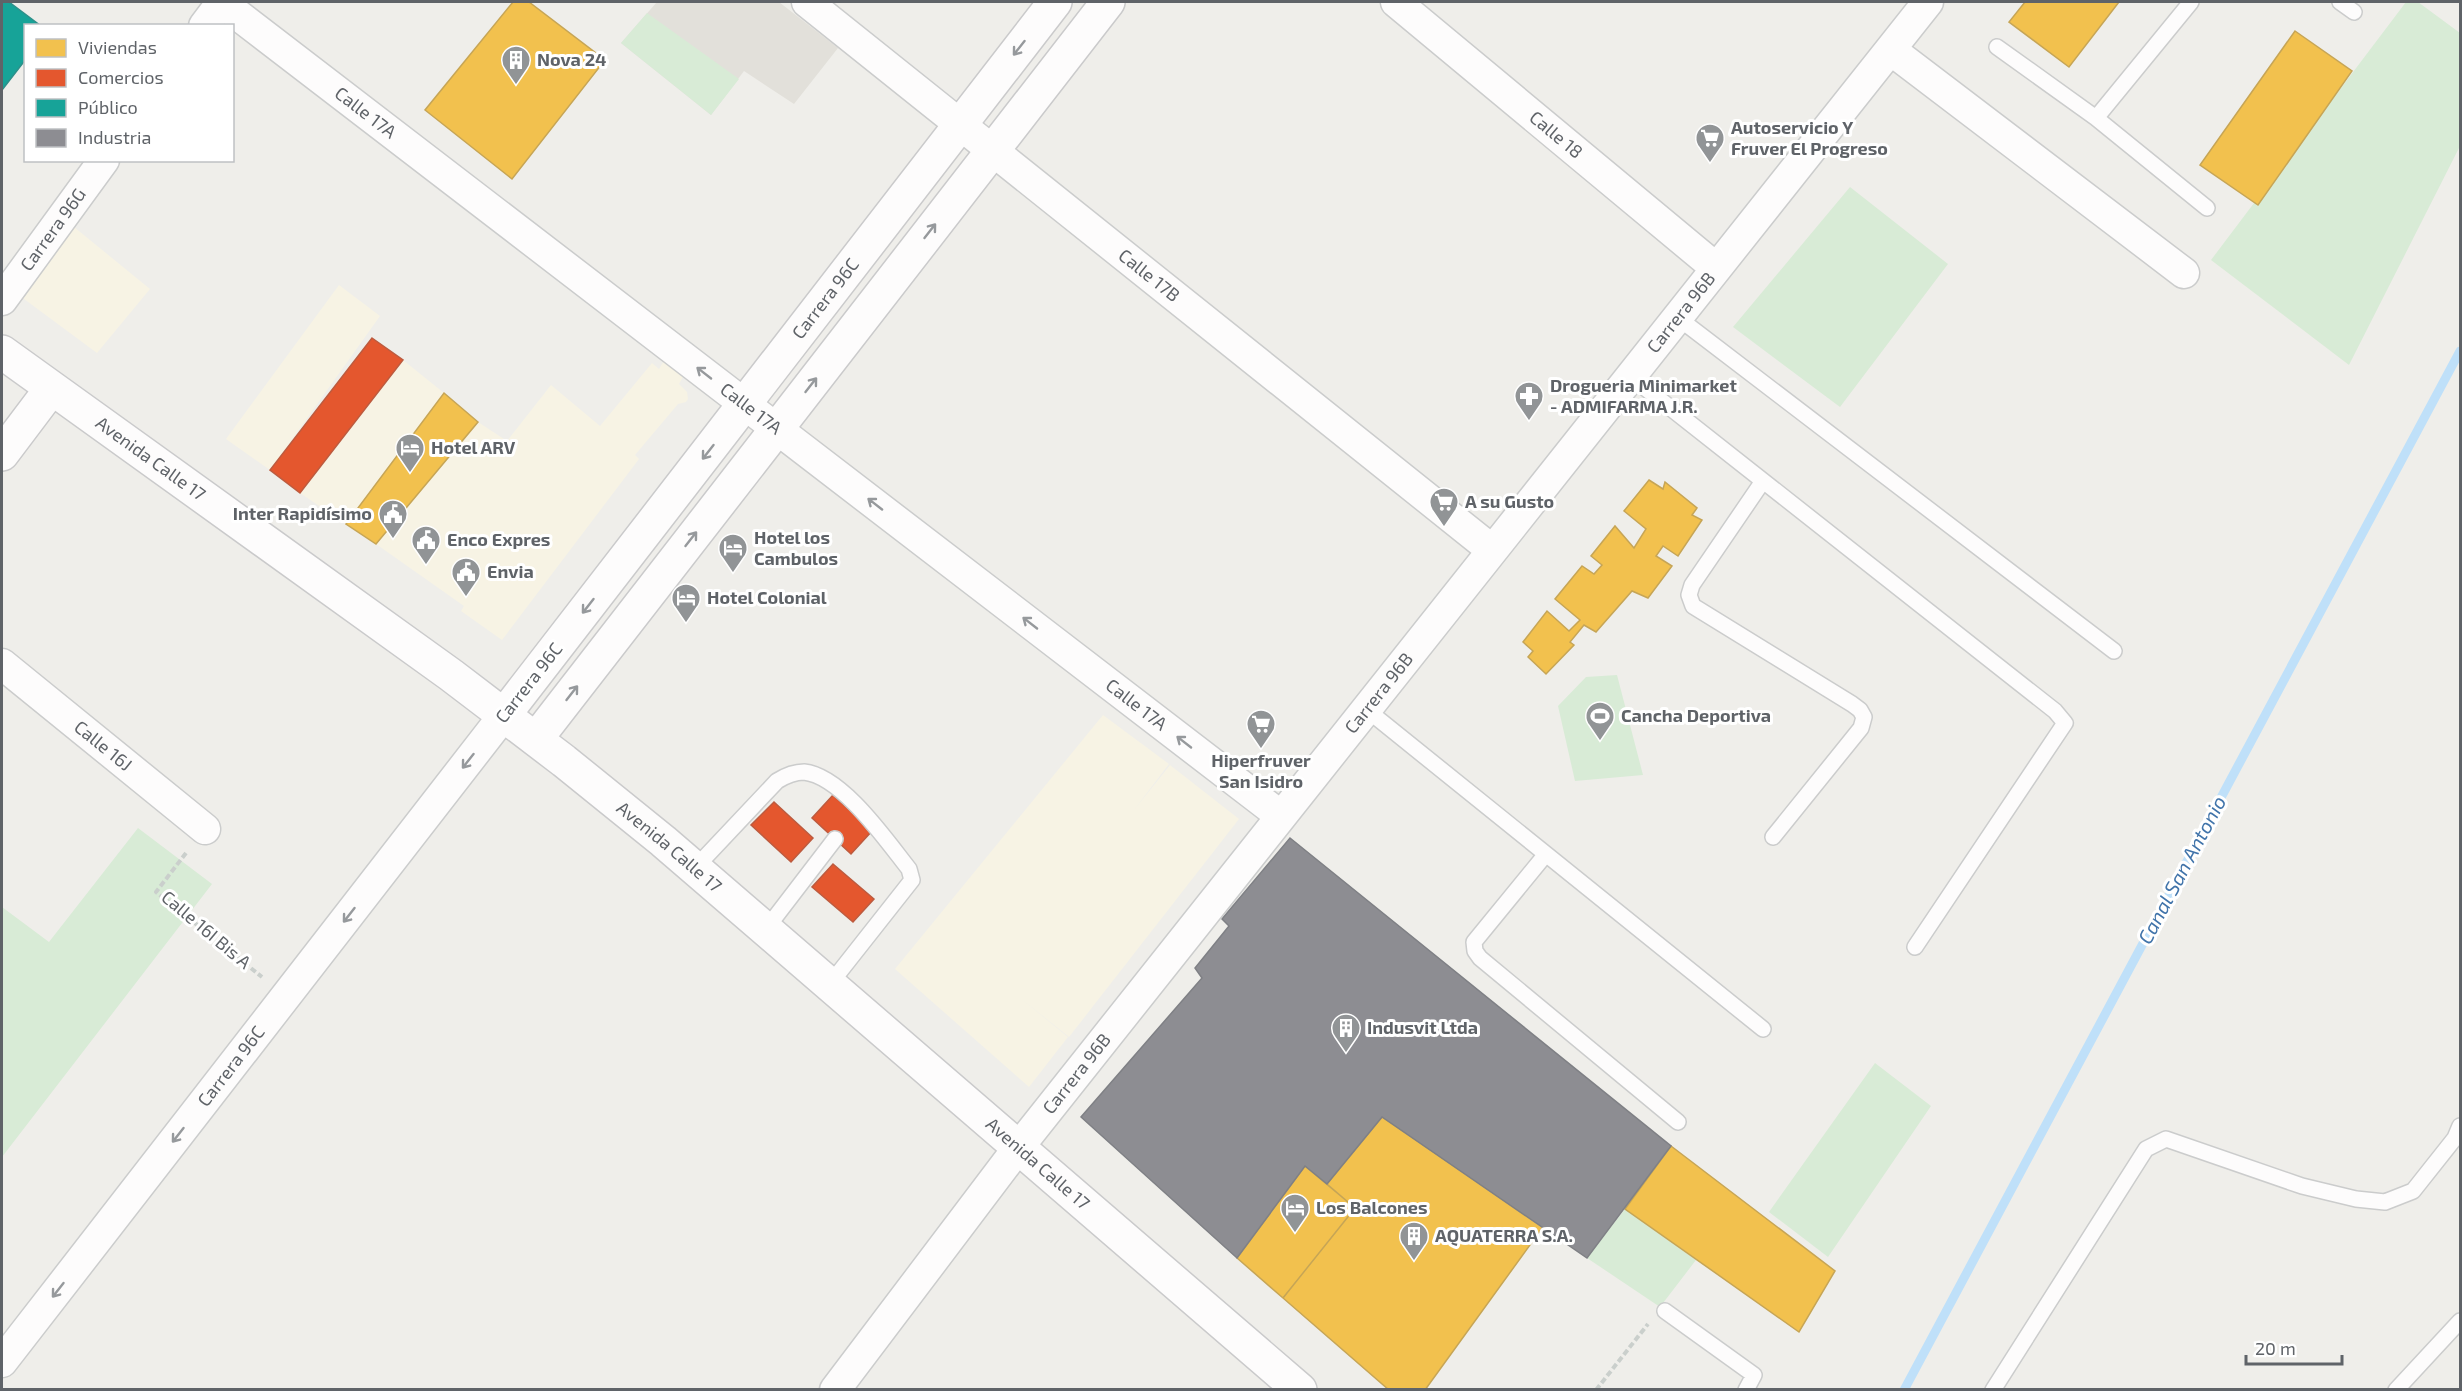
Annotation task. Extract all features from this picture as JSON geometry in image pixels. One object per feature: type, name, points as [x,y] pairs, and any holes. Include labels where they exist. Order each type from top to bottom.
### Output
[{"type":"street","points":[[206,24],[222,2]]},
{"type":"street","name":"Calle 17A","points":[[222,2],[1281,816]]},
{"type":"street","name":"Calle 17B","points":[[807,2],[1492,550]]},
{"type":"street","name":"Carrera 96C","points":[[2,1362],[1055,2]]},
{"type":"street","points":[[536,739],[1108,2]]},
{"type":"street","name":"Calle 18","points":[[1396,2],[1716,268]]},
{"type":"street","name":"Carrera 96B","points":[[835,1389],[1018,1148],[1928,2]]},
{"type":"street","points":[[1891,50],[2184,273]]},
{"type":"street","name":"Carrera 96G","points":[[2,300],[104,162]]},
{"type":"street","name":"Avenida Calle 17","points":[[2,352],[536,739],[695,868],[1300,1389]]},
{"type":"street","points":[[2,454],[51,389]]},
{"type":"street","name":"Calle 16J","points":[[2,664],[205,829]]},
{"type":"lane","points":[[2096,118],[2191,2]]},
{"type":"lane","points":[[2340,2],[2354,12]]},
{"type":"lane","points":[[1997,47],[2096,118],[2207,208]]},
{"type":"lane","points":[[1677,317],[2114,651]]},
{"type":"lane","points":[[1630,376],[2055,711],[2065,723],[1916,947]]},
{"type":"lane","points":[[1762,482],[1692,585],[1689,595],[1693,606],[1852,704],[1860,710],[1864,717],[1861,728],[1773,837]]},
{"type":"lane","points":[[1366,709],[1763,1029]]},
{"type":"lane","points":[[695,868],[777,781],[787,775],[804,772],[824,779],[857,811],[909,869],[912,880],[830,984]]},
{"type":"lane","points":[[766,929],[835,839]]},
{"type":"lane","points":[[1546,854],[1474,942],[1475,951],[1480,958],[1678,1122]]},
{"type":"lane","points":[[1993,1389],[2146,1149],[2166,1139],[2302,1186],[2356,1199],[2385,1202],[2413,1191],[2455,1138],[2460,1126]]},
{"type":"lane","points":[[1665,1311],[1754,1376],[1746,1389]]},
{"type":"lane","points":[[2396,1389],[2460,1321]]},
{"type":"path","name":"Calle 16I Bis A","points":[[205,829],[156,892],[286,996]]},
{"type":"path","points":[[1596,1389],[1651,1320],[1665,1311]]},
{"type":"shaded area","points":[[657,2],[779,2],[838,48],[794,104],[744,71],[711,115],[621,43]]},
{"type":"shaded area","points":[[74,227],[150,289],[97,353],[20,296]]},
{"type":"shaded area","points":[[339,285],[380,316],[270,470],[226,439]]},
{"type":"shaded area","points":[[665,359],[685,373],[679,384],[687,392],[688,399],[678,404],[635,455],[639,459],[502,640],[461,611],[464,606],[376,544],[478,422],[507,441],[551,385],[600,426],[652,363],[659,369]]},
{"type":"shaded area","points":[[403,360],[444,393],[346,524],[300,493]]},
{"type":"shaded area","points":[[1103,715],[1169,764],[1134,810],[1170,765],[1239,819],[1069,1037],[1019,997],[1068,1037],[1029,1087],[895,969]]},
{"type":"green space","points":[[2406,2],[2418,2],[2460,33],[2460,146],[2349,365],[2211,260]]},
{"type":"green space","points":[[647,13],[739,79],[711,115],[621,43]]},
{"type":"green space","points":[[1850,187],[1948,264],[1840,407],[1733,327]]},
{"type":"green space","name":"Cancha Deportiva","points":[[1617,675],[1643,775],[1575,781],[1558,706],[1586,677]]},
{"type":"green space","points":[[138,828],[212,884],[2,1157],[2,907],[49,942]]},
{"type":"green space","points":[[1875,1063],[1931,1106],[1828,1257],[1769,1212]]},
{"type":"green space","points":[[1625,1209],[1696,1260],[1660,1307],[1587,1258]]},
{"type":"building: Viviendas","name":"Nova 24","points":[[513,2],[529,2],[605,60],[512,179],[425,110]]},
{"type":"building: Viviendas","points":[[2025,2],[2119,2],[2069,67],[2009,22]]},
{"type":"building: Viviendas","points":[[2295,31],[2352,71],[2258,205],[2200,165]]},
{"type":"building: Viviendas","name":"Hotel ARV","points":[[444,393],[478,422],[376,544],[346,524]]},
{"type":"building: Viviendas","points":[[1649,480],[1663,489],[1665,482],[1697,508],[1692,515],[1702,520],[1678,556],[1663,546],[1656,556],[1672,566],[1648,598],[1632,591],[1596,632],[1584,625],[1570,642],[1574,645],[1546,674],[1528,657],[1533,651],[1523,642],[1547,611],[1569,631],[1580,620],[1555,599],[1582,566],[1594,574],[1602,565],[1591,556],[1615,526],[1634,548],[1646,529],[1624,511]]},
{"type":"building: Viviendas","name":"AQUATERRA S.A.","points":[[1382,1117],[1543,1227],[1425,1390],[1389,1390],[1283,1298],[1355,1208],[1327,1184]]},
{"type":"building: Viviendas","points":[[1671,1146],[1835,1271],[1799,1332],[1625,1209]]},
{"type":"building: Viviendas","name":"Los Balcones","points":[[1305,1166],[1355,1208],[1283,1298],[1237,1258]]},
{"type":"building: Comercios","points":[[372,338],[403,360],[300,493],[270,470]]},
{"type":"building: Comercios","points":[[833,795],[872,831],[851,854],[812,818]]},
{"type":"building: Comercios","points":[[774,802],[813,838],[791,862],[751,825]]},
{"type":"building: Comercios","points":[[833,864],[874,899],[853,922],[812,887]]},
{"type":"building: Público","points":[[2,2],[9,2],[38,24],[24,24],[24,62],[2,90]]},
{"type":"building: Industria","name":"Indusvit Ltda","points":[[1290,838],[1671,1146],[1587,1258],[1382,1117],[1327,1184],[1305,1166],[1237,1258],[1081,1117],[1202,978],[1195,968],[1229,926],[1222,919]]},
{"type":"waterway","name":"Canal San Antonio","points":[[1904,1390],[2460,351]]},
{"type":"place","name":"Nova 24","points":[[516,86]]},
{"type":"place","name":"Autoservicio Y Fruver El Progreso","points":[[1710,164]]},
{"type":"place","name":"Drogueria Minimarket - ADMIFARMA J.R.","points":[[1529,422]]},
{"type":"place","name":"Hotel ARV","points":[[410,474]]},
{"type":"place","name":"A su Gusto","points":[[1444,528]]},
{"type":"place","name":"Inter Rapidísimo","points":[[393,540]]},
{"type":"place","name":"Enco Expres","points":[[426,566]]},
{"type":"place","name":"Hotel los Cambulos","points":[[733,574]]},
{"type":"place","name":"Envia","points":[[466,598]]},
{"type":"place","name":"Hotel Colonial","points":[[686,624]]},
{"type":"place","name":"Cancha Deportiva","points":[[1600,742]]},
{"type":"place","name":"Hiperfruver San Isidro","points":[[1261,750]]},
{"type":"place","name":"Indusvit Ltda","points":[[1346,1054]]},
{"type":"place","name":"Los Balcones","points":[[1295,1234]]},
{"type":"place","name":"AQUATERRA S.A.","points":[[1414,1262]]}]
